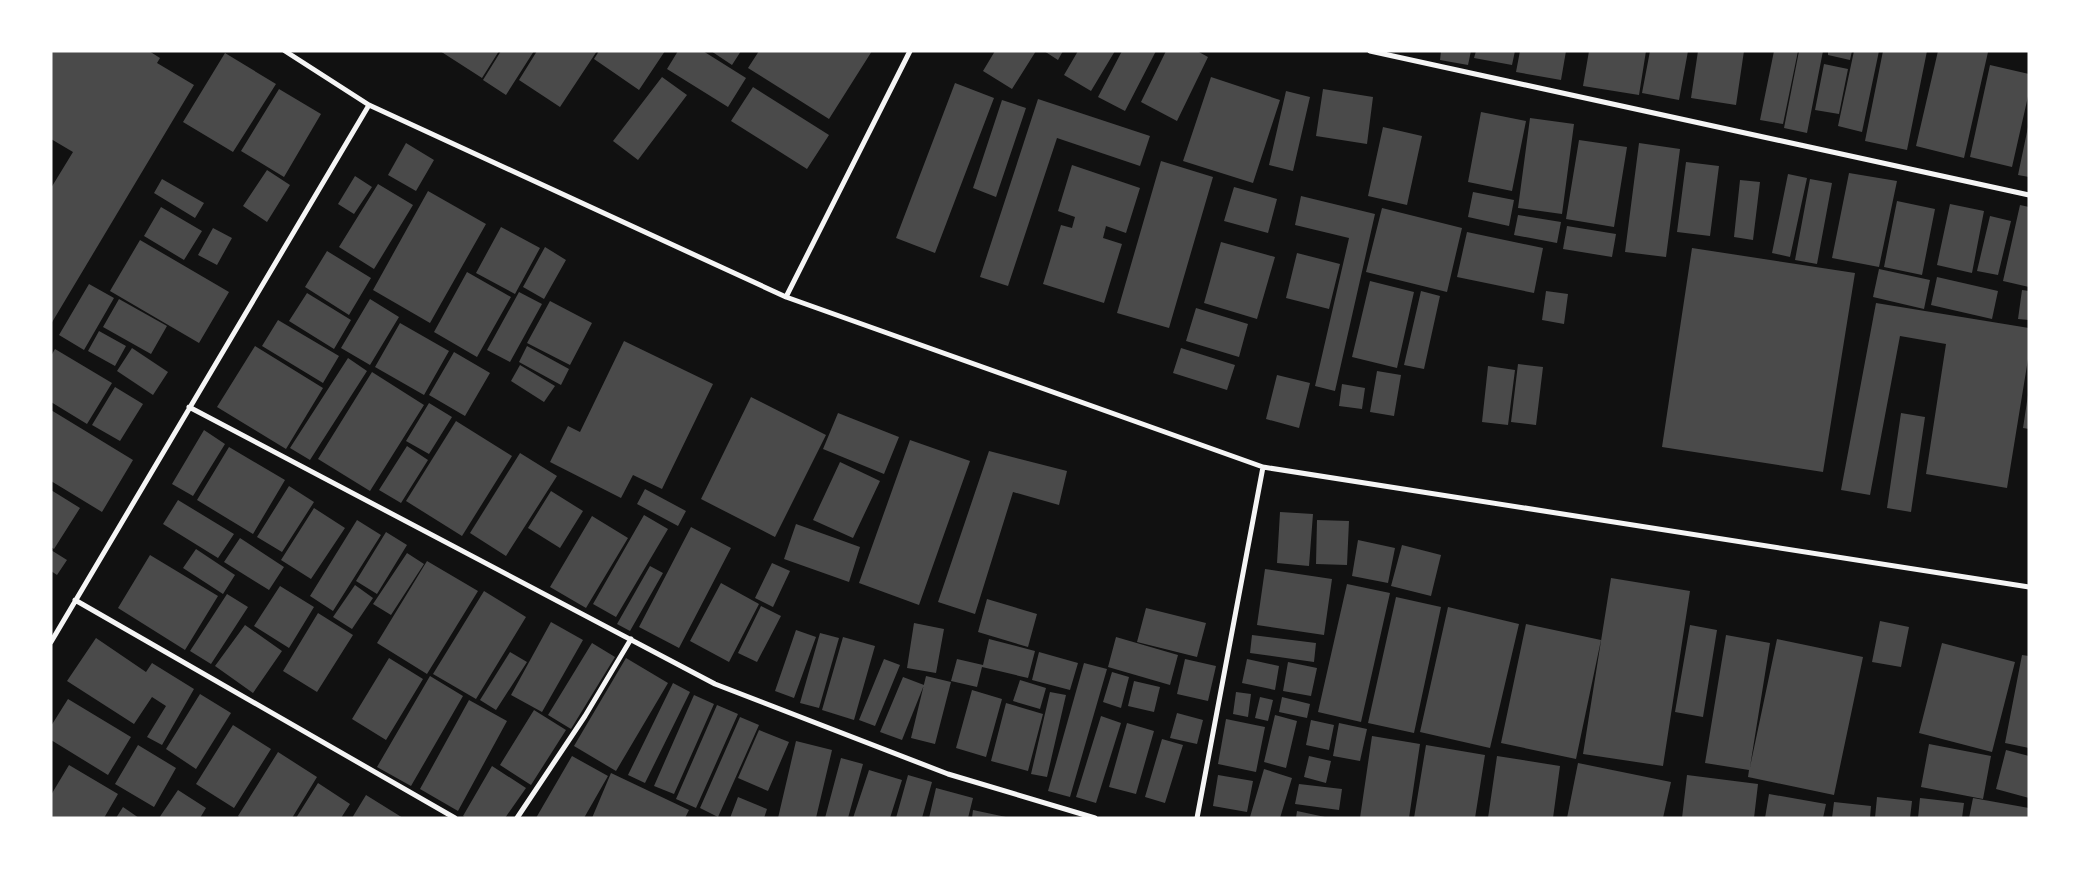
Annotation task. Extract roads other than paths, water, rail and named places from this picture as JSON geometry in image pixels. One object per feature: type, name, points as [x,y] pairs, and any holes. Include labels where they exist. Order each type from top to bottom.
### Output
[{"type":"street","points":[[285,51],[369,105],[786,297],[1263,467],[2029,587]]},
{"type":"street","points":[[786,297],[910,51]]},
{"type":"street","points":[[1370,51],[2029,195]]},
{"type":"street","points":[[51,642],[369,105]]},
{"type":"street","points":[[190,408],[715,684],[939,770],[1095,818]]},
{"type":"street","points":[[1197,818],[1263,467]]},
{"type":"street","points":[[75,600],[455,818]]},
{"type":"street","points":[[518,818],[586,716],[631,640]]}]
